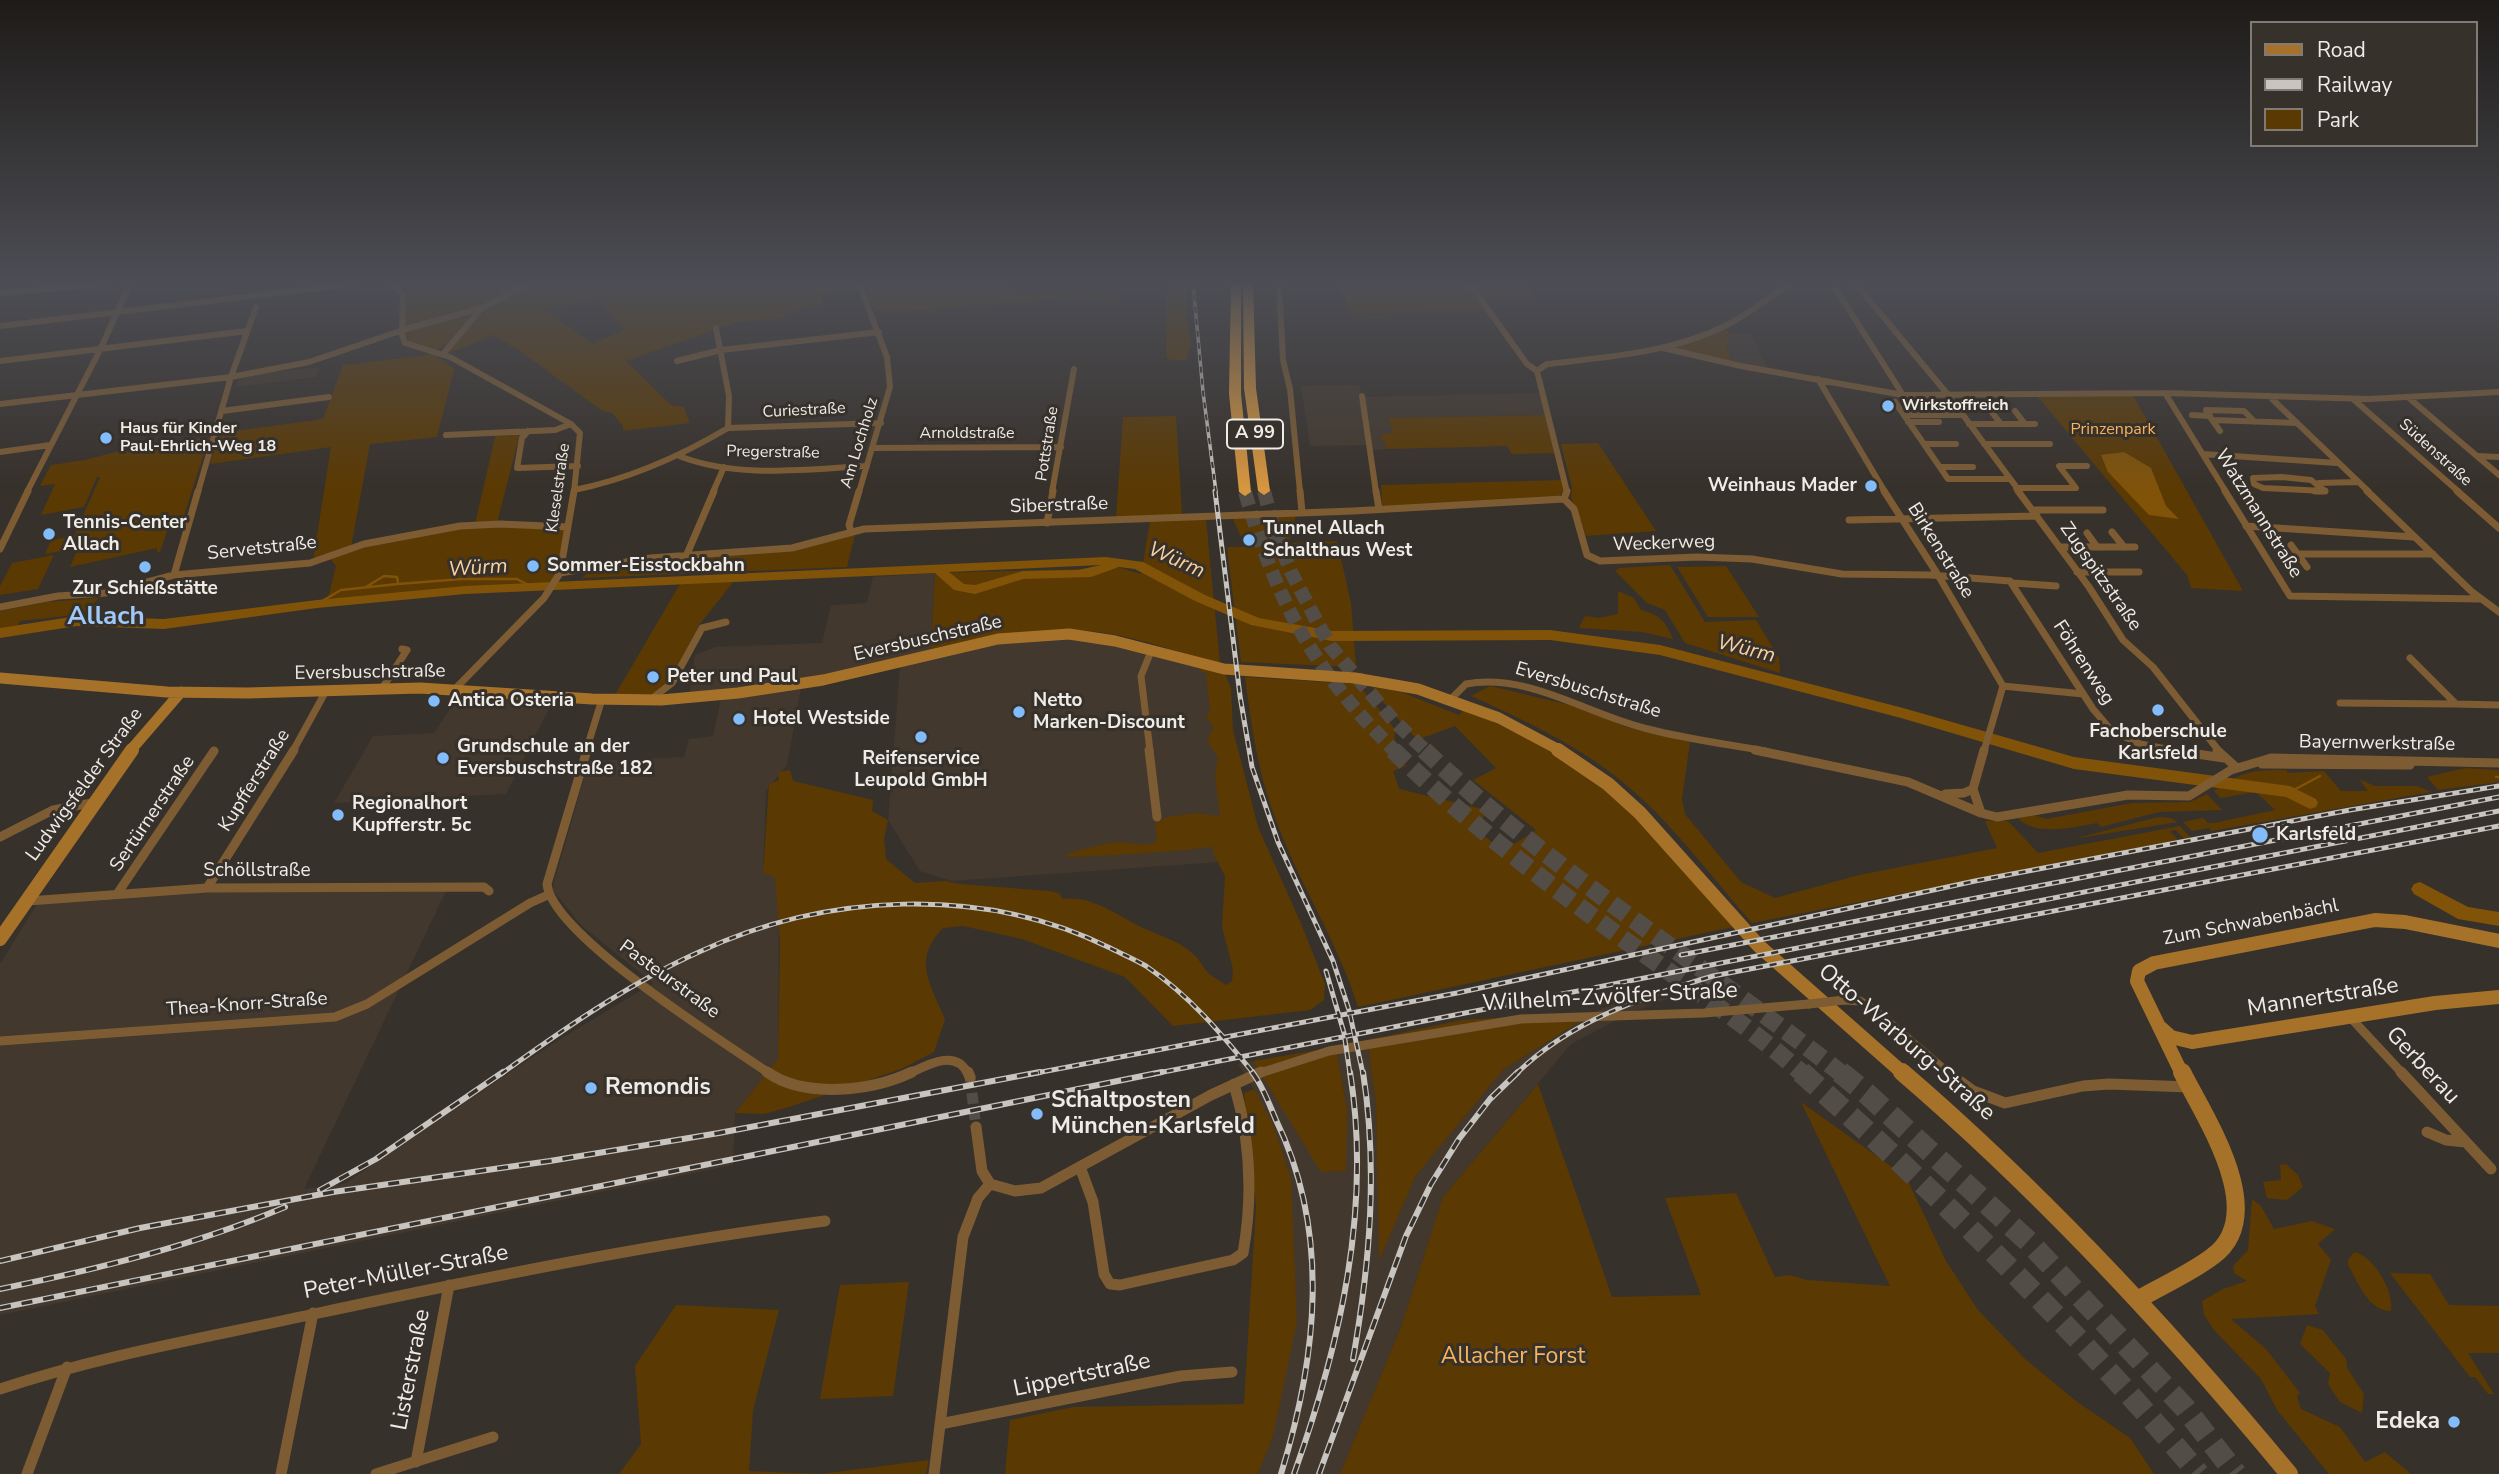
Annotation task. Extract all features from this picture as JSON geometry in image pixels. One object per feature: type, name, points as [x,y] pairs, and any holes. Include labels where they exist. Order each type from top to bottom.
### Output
[{"type":"highway","name":"A 99","points":[[1235,352],[1235,394],[1245,492]]},
{"type":"highway","name":"A 99","points":[[1249,352],[1250,387],[1264,491]]},
{"type":"main road","name":"Eversbuschstraße","points":[[0,678],[181,692],[260,693],[383,687],[650,700],[700,697],[859,674],[951,649],[1010,637],[1056,634],[1103,637],[1219,668],[1363,678],[1406,685],[1451,699]]},
{"type":"main road","name":"Ludwigsfelder Straße","points":[[0,939],[121,762],[181,692]]},
{"type":"main road","name":"Otto-Warburg-Straße","points":[[1451,699],[1507,722],[1547,743],[1594,774],[1631,804],[1761,948],[1984,1144],[2076,1233],[2139,1299],[2289,1474]]},
{"type":"main road","name":"Zum Schwabenbächl","points":[[2189,1087],[2137,981],[2139,971],[2154,963],[2375,920],[2405,922],[2499,941]]},
{"type":"main road","points":[[2158,1026],[2171,1037],[2192,1042]]},
{"type":"main road","name":"Zum Schwabenbächl","points":[[2189,1087],[2180,1056],[2182,1049],[2192,1042]]},
{"type":"street","points":[[0,361],[72,352]]},
{"type":"street","points":[[0,550],[3,536],[100,352]]},
{"type":"street","points":[[174,575],[240,352]]},
{"type":"street","points":[[0,404],[231,377],[326,358],[343,352]]},
{"type":"street","name":"Kleselstraße","points":[[434,352],[443,354],[580,433],[578,466],[560,572],[544,598],[455,689]]},
{"type":"street","points":[[677,361],[714,352]]},
{"type":"street","points":[[574,489],[631,478],[679,456],[728,428],[731,407],[721,352]]},
{"type":"street","name":"Am Lochholz","points":[[851,531],[849,525],[881,423],[890,382],[885,352]]},
{"type":"street","points":[[1283,352],[1290,389],[1302,512]]},
{"type":"street","points":[[1518,352],[1527,364],[1537,371],[1568,487],[1564,499]]},
{"type":"street","points":[[1537,371],[1547,364],[1619,358],[1646,352]]},
{"type":"street","points":[[1682,352],[1903,395],[2165,393],[2409,398],[2499,391]]},
{"type":"street","points":[[1876,352],[1903,395]]},
{"type":"street","name":"Zugspitzstraße","points":[[1912,352],[1949,396],[2060,547],[2123,640],[2153,667],[2224,758],[2237,768]]},
{"type":"street","name":"Pottstraße","points":[[1046,523],[1074,369]]},
{"type":"street","name":"Birkenstraße","points":[[1818,379],[2003,686]]},
{"type":"street","name":"Watzmannstraße","points":[[2165,393],[2285,589],[2295,598],[2480,599]]},
{"type":"street","points":[[1362,396],[1379,509]]},
{"type":"street","points":[[2269,396],[2480,599],[2499,612]]},
{"type":"street","points":[[222,411],[329,397]]},
{"type":"street","name":"Südenstraße","points":[[2354,398],[2499,528]]},
{"type":"street","points":[[2409,398],[2499,474]]},
{"type":"street","points":[[1895,402],[1948,479],[2009,479]]},
{"type":"street","points":[[1991,411],[2001,424]]},
{"type":"street","points":[[2015,411],[2025,424]]},
{"type":"street","points":[[2192,415],[2244,411],[2255,422]]},
{"type":"street","points":[[2208,413],[2255,422],[2297,423]]},
{"type":"street","points":[[2208,413],[2220,431]]},
{"type":"street","points":[[1906,419],[1963,415]]},
{"type":"street","points":[[1906,419],[1939,422]]},
{"type":"street","name":"Curiestraße","points":[[728,428],[881,423]]},
{"type":"street","points":[[1969,424],[2035,424]]},
{"type":"street","points":[[446,435],[555,430],[570,425]]},
{"type":"street","points":[[528,431],[522,438],[517,468],[578,466]]},
{"type":"street","points":[[1924,444],[1956,444]]},
{"type":"street","points":[[1984,444],[2050,444]]},
{"type":"street","points":[[0,452],[50,445]]},
{"type":"street","name":"Arnoldstraße","points":[[872,448],[1061,447]]},
{"type":"street","points":[[2203,454],[2337,463]]},
{"type":"street","name":"Pregerstraße","points":[[679,456],[724,467],[794,470],[867,466]]},
{"type":"street","points":[[2478,456],[2499,457]]},
{"type":"street","points":[[2016,488],[2076,488],[2059,466],[2087,466]]},
{"type":"street","points":[[687,554],[719,472],[724,467]]},
{"type":"street","points":[[1940,467],[1973,467]]},
{"type":"street","points":[[2319,483],[2325,491],[2263,488],[2252,480],[2308,478],[2319,483],[2358,482]]},
{"type":"street","name":"Siberstraße","points":[[560,572],[687,554],[792,548],[823,542],[851,531],[1564,499]]},
{"type":"street","name":"Weckerweg","points":[[1564,499],[1574,509],[1585,552],[1590,558],[1619,562],[1739,558],[1842,574],[1938,576]]},
{"type":"street","points":[[1849,520],[2103,510]]},
{"type":"street","name":"Servetstraße","points":[[0,607],[58,596],[106,593],[174,575],[310,563],[364,544],[460,526],[500,524],[568,527]]},
{"type":"street","points":[[2246,526],[2414,537]]},
{"type":"street","points":[[2087,533],[2097,547]]},
{"type":"street","points":[[2112,533],[2124,547]]},
{"type":"street","points":[[2291,545],[2307,566]]},
{"type":"street","points":[[2060,547],[2135,547]]},
{"type":"street","points":[[2298,554],[2433,554]]},
{"type":"street","points":[[2077,572],[2139,572]]},
{"type":"street","points":[[1938,576],[2056,586]]},
{"type":"street","name":"Föhrenweg","points":[[2013,583],[2101,720],[2124,738],[2187,753],[2224,758]]},
{"type":"street","points":[[650,700],[673,683],[702,628],[726,622]]},
{"type":"street","points":[[383,687],[407,650],[402,649]]},
{"type":"street","points":[[1152,649],[1141,676],[1157,817]]},
{"type":"street","points":[[2410,658],[2456,704]]},
{"type":"street","name":"Eversbuschstraße","points":[[1451,699],[1466,684],[1493,681],[1578,703],[1645,729],[1883,775],[1939,793],[1981,813],[2006,817],[2128,795],[2184,797],[2198,793],[2208,786]]},
{"type":"street","points":[[1981,813],[1973,789],[2003,686],[2083,694]]},
{"type":"street","name":"Kupfferstraße","points":[[207,888],[302,737],[327,689]]},
{"type":"street","points":[[548,895],[550,870],[601,699]]},
{"type":"street","points":[[2340,703],[2499,705]]},
{"type":"street","name":"Sertürnerstraße","points":[[117,894],[214,751]]},
{"type":"street","name":"Bayernwerkstraße","points":[[2208,786],[2237,768],[2255,763],[2499,764]]},
{"type":"street","points":[[1939,793],[1952,794],[1973,789]]},
{"type":"street","points":[[0,837],[53,810],[92,803]]},
{"type":"street","name":"Schöllstraße","points":[[24,901],[207,888],[484,887],[489,891]]},
{"type":"street","name":"Thea-Knorr-Straße","points":[[0,1041],[335,1017],[367,1004],[530,903],[548,895]]},
{"type":"street","name":"Pasteurstraße","points":[[548,895],[578,932],[628,975],[777,1079],[829,1090],[856,1089],[895,1080],[935,1060],[953,1060],[965,1068],[970,1077]]},
{"type":"street","name":"Mannertstraße","points":[[2192,1042],[2435,1003],[2499,997]]},
{"type":"street","name":"Wilhelm-Zwölfer-Straße","points":[[990,1184],[1006,1191],[1020,1193],[1041,1188],[1234,1084],[1270,1068],[1329,1051],[1491,1022],[1556,1016],[1704,1013],[1844,1000],[1860,1002],[1872,1009],[1951,1074],[1984,1098],[1995,1102],[2005,1104],[2083,1086],[2109,1084],[2189,1087]]},
{"type":"street","name":"Gerberau","points":[[2350,1017],[2491,1170]]},
{"type":"street","points":[[1080,1167],[1093,1202],[1104,1274],[1110,1283],[1120,1285],[1233,1259],[1243,1252],[1247,1235],[1248,1202],[1242,1110],[1234,1084]]},
{"type":"street","name":"Zum Schwabenbächl","points":[[2139,1299],[2215,1255],[2231,1235],[2237,1218],[2237,1202],[2230,1172],[2189,1087]]},
{"type":"street","points":[[934,1474],[963,1237],[978,1198],[990,1184],[982,1171],[976,1127]]},
{"type":"street","name":"Gerberau","points":[[2427,1132],[2446,1140],[2466,1142]]},
{"type":"street","name":"Peter-Müller-Straße","points":[[0,1389],[67,1367],[449,1285],[738,1232],[825,1221]]},
{"type":"street","name":"Listerstraße","points":[[416,1462],[449,1285]]},
{"type":"street","points":[[281,1474],[313,1313]]},
{"type":"street","points":[[27,1474],[67,1367]]},
{"type":"street","name":"Lippertstraße","points":[[940,1424],[1181,1376],[1232,1372]]},
{"type":"street","points":[[376,1474],[493,1437]]},
{"type":"shaded area","points":[[1728,352],[1759,352],[1768,368],[1732,361]]},
{"type":"shaded area","points":[[320,367],[316,377],[236,387],[238,380],[257,374]]},
{"type":"shaded area","points":[[1359,385],[1362,397],[1542,393],[1547,415],[1388,418],[1393,433],[1381,440],[1384,440],[1386,449],[1373,450],[1367,445],[1310,446],[1301,386]]},
{"type":"shaded area","points":[[2124,452],[2151,468],[2166,506],[2179,519],[2149,515],[2108,472],[2101,455]]},
{"type":"shaded area","points":[[935,573],[931,649],[964,641],[1051,630],[1107,633],[1220,664],[1234,861],[952,881],[920,871],[888,820],[900,667],[689,695],[695,655],[715,647],[822,643],[831,605],[867,603],[873,577]]},
{"type":"shaded area","points":[[801,688],[787,765],[766,791],[763,872],[775,877],[779,906],[778,1059],[735,1113],[733,1165],[0,1315],[0,964],[37,904],[205,891],[446,891],[304,1189],[344,1184],[549,1046],[653,983],[582,926],[552,889],[589,761],[684,757],[689,739],[713,736],[721,698]]},
{"type":"shaded area","name":"Grundschule an der Eversbuschstraße 182","points":[[458,697],[554,699],[506,794],[334,803],[373,736],[434,733]]},
{"type":"shaded area","points":[[1634,995],[1673,997],[1634,1011],[1571,1044],[1443,1197],[1401,1327],[1340,1474],[1258,1474],[1273,1436],[1254,1089],[1238,1064],[1253,1061],[1277,1099],[1347,1109],[1336,1047],[1367,1040],[1376,1103],[1380,1258],[1415,1177],[1503,1070],[1594,1012]]},
{"type":"green space","points":[[521,352],[652,352],[626,361],[671,405],[684,407],[690,423],[623,431],[623,426],[612,413],[601,410]]},
{"type":"green space","points":[[1166,352],[1189,352],[1186,360],[1170,360],[1166,357]]},
{"type":"green space","points":[[1680,352],[1728,352],[1732,361]]},
{"type":"green space","points":[[434,354],[454,369],[437,437],[370,444],[351,547],[313,561],[331,447],[210,464],[220,433],[323,419],[343,365]]},
{"type":"green space","name":"Prinzenpark","points":[[2133,395],[2243,591],[2191,588],[2187,575],[2037,396]]},
{"type":"green space","points":[[1547,415],[1556,453],[1512,454],[1507,446],[1386,449],[1384,440],[1380,440],[1383,434],[1393,433],[1388,418]]},
{"type":"green space","points":[[1176,416],[1182,514],[1116,519],[1123,417]]},
{"type":"green space","points":[[496,433],[520,433],[497,523],[475,524]]},
{"type":"green space","points":[[209,437],[184,516],[160,520],[160,524],[170,522],[160,552],[157,552],[157,548],[70,567],[78,548],[45,554],[51,540],[74,536],[100,477],[97,477],[84,507],[41,515],[55,484],[40,486],[51,465],[123,450],[127,452]]},
{"type":"green space","points":[[1598,443],[1656,531],[1586,536],[1571,497],[1572,488],[1561,444]]},
{"type":"green space","points":[[1563,480],[1565,489],[1559,497],[1386,507],[1382,505],[1381,485]]},
{"type":"green space","points":[[1296,515],[1289,543],[1337,541],[1351,603],[1356,667],[1241,662],[1227,547],[1246,547],[1232,517]]},
{"type":"green space","points":[[1206,519],[1220,664],[1135,639],[1084,631],[1018,633],[931,649],[935,573],[1120,568],[1141,574],[1150,522]]},
{"type":"green space","points":[[494,525],[566,529],[556,576],[548,586],[463,589],[327,602],[336,566],[330,558],[411,536]]},
{"type":"green space","points":[[855,534],[847,567],[582,578],[590,570],[684,557],[793,551]]},
{"type":"green space","points":[[54,555],[38,589],[0,595],[0,586],[12,563]]},
{"type":"green space","points":[[1670,565],[1705,622],[1756,620],[1779,658],[1780,673],[1685,643],[1665,610],[1647,603],[1615,571],[1619,568]]},
{"type":"green space","points":[[1726,566],[1759,617],[1708,617],[1677,567]]},
{"type":"green space","points":[[734,581],[699,625],[670,683],[649,696],[615,695],[680,584]]},
{"type":"green space","points":[[1618,591],[1634,598],[1641,610],[1661,620],[1673,639],[1642,632],[1579,628],[1585,616],[1599,618],[1618,614]]},
{"type":"green space","points":[[99,598],[83,614],[20,621],[18,625],[0,629],[0,611],[47,602]]},
{"type":"green space","points":[[1202,667],[1225,674],[1231,688],[1233,730],[1258,827],[1325,984],[1324,1000],[1310,1010],[1173,1026],[1125,977],[1022,939],[963,926],[943,928],[928,950],[926,961],[930,983],[945,1019],[934,1052],[901,1069],[789,1107],[764,1114],[735,1113],[778,1059],[780,942],[775,877],[763,873],[769,784],[779,780],[778,772],[790,770],[793,781],[873,800],[872,811],[888,820],[884,839],[886,859],[915,883],[945,881],[1049,891],[1059,893],[1063,899],[1095,903],[1180,944],[1193,954],[1208,973],[1226,985],[1232,981],[1233,969],[1222,927],[1225,876],[1213,853],[1213,846],[1139,854],[1064,856],[1115,842],[1144,845],[1153,843],[1157,840],[1155,823],[1167,817],[1195,813],[1220,816],[1215,775],[1218,758],[1207,741],[1214,727],[1206,718],[1210,711],[1206,672],[1200,672]]},
{"type":"green space","points":[[1245,677],[1358,684],[1395,729],[1394,748],[1406,766],[1393,771],[1399,789],[1487,810],[1477,830],[1503,851],[1536,830],[1473,780],[1496,768],[1455,726],[1417,740],[1374,692],[1373,687],[1401,692],[1459,715],[1464,709],[1505,727],[1581,771],[1633,813],[1663,844],[1733,927],[1358,1007],[1339,957],[1282,837],[1267,795],[1252,728]]},
{"type":"green space","points":[[1490,686],[1582,708],[1626,727],[1690,742],[1682,799],[1685,814],[1741,882],[1775,898],[1859,875],[1997,848],[1985,821],[2008,821],[2038,853],[2180,826],[2191,838],[2184,839],[2176,830],[2170,831],[2178,840],[1752,923],[1670,828],[1623,782],[1561,740],[1471,696]]},
{"type":"green space","points":[[2465,768],[2499,770],[2499,782],[2438,790],[2427,777]]},
{"type":"green space","points":[[2286,770],[2288,773],[2324,771],[2341,791],[2368,791],[2359,779],[2375,786],[2417,786],[2431,792],[2212,831],[2209,828],[2192,831],[2183,822],[2203,818],[2208,823],[2214,823],[2275,810],[2256,792],[2221,798],[2214,791],[2232,779],[2248,773]]},
{"type":"green space","points":[[2207,794],[2222,810],[2159,812],[2101,827],[2097,823],[2056,829],[2034,827],[2018,818],[2031,814],[2046,819],[2132,803],[2190,802]]},
{"type":"green space","points":[[2158,817],[2178,822],[2073,839]]},
{"type":"green space","points":[[1594,1012],[1503,1070],[1415,1177],[1379,1261],[1376,1103],[1367,1040],[1462,1020]]},
{"type":"green space","points":[[1336,1047],[1347,1109],[1346,1171],[1321,1172],[1253,1061]]},
{"type":"green space","name":"Allacher Forst","points":[[1538,1084],[1612,1297],[1701,1295],[1665,1198],[1736,1193],[1775,1277],[1790,1275],[1807,1280],[1890,1286],[1801,1102],[1906,1177],[1946,1261],[1978,1310],[2025,1359],[2076,1401],[2130,1438],[2154,1474],[1340,1474],[1401,1327],[1443,1197]]},
{"type":"green space","points":[[1254,1089],[1273,1124],[1291,1179],[1297,1321],[1273,1436],[1258,1474],[1005,1474],[1010,1420],[1073,1407],[1244,1404],[1256,1206],[1244,1093]]},
{"type":"green space","points":[[2286,1164],[2298,1175],[2303,1187],[2287,1200],[2267,1198],[2263,1182],[2281,1180],[2280,1165]]},
{"type":"green space","points":[[2252,1199],[2261,1206],[2274,1229],[2312,1221],[2335,1229],[2318,1244],[2331,1260],[2315,1306],[2319,1314],[2231,1319],[2266,1349],[2300,1393],[2297,1396],[2301,1409],[2340,1427],[2365,1462],[2385,1452],[2411,1474],[2329,1474],[2277,1410],[2261,1379],[2214,1330],[2204,1315],[2202,1301],[2223,1289],[2247,1281],[2234,1273],[2233,1266],[2248,1250]]},
{"type":"green space","points":[[2354,1252],[2369,1260],[2381,1275],[2389,1294],[2391,1311],[2376,1306],[2360,1287],[2348,1265]]},
{"type":"green space","points":[[2390,1273],[2430,1274],[2449,1305],[2499,1306],[2499,1353],[2468,1353],[2494,1394],[2488,1394],[2475,1377],[2470,1377]]},
{"type":"green space","points":[[909,1282],[893,1396],[820,1399],[840,1285]]},
{"type":"green space","points":[[676,1305],[779,1310],[753,1410],[749,1471],[820,1474],[619,1474],[641,1444],[635,1366]]},
{"type":"green space","points":[[2307,1325],[2323,1330],[2346,1359],[2347,1368],[2364,1394],[2362,1413],[2340,1402],[2328,1384],[2330,1373],[2300,1344]]},
{"type":"green space","points":[[929,1460],[926,1474],[820,1474]]},
{"type":"waterway","name":"Würm","points":[[939,569],[1106,561],[1138,565],[1200,598],[1256,622],[1332,636],[1550,635],[1660,650],[1903,713],[2074,763],[2290,792],[2310,803]]},
{"type":"waterway","points":[[939,569],[955,585],[975,589],[1023,575],[1091,573],[1116,563]]},
{"type":"waterway","name":"Würm","points":[[0,633],[77,621],[164,624],[317,604],[465,590],[939,569]]},
{"type":"waterway","points":[[366,587],[384,576],[397,577],[398,583]]},
{"type":"waterway","points":[[317,604],[341,590],[398,584],[462,579],[517,579],[530,586]]},
{"type":"waterway","points":[[2290,792],[2320,776]]},
{"type":"waterway","name":"Würm","points":[[2420,889],[2464,914],[2499,919]]},
{"type":"tunnel","points":[[1264,491],[1274,530],[1291,572],[1330,646],[1394,721],[1426,751]]},
{"type":"tunnel","points":[[1245,492],[1270,567],[1301,632],[1342,692],[1395,751]]},
{"type":"tunnel","points":[[1393,750],[1446,799],[1529,868],[1734,1019],[1803,1074]]},
{"type":"tunnel","points":[[1424,750],[1473,794],[1576,877],[1842,1074]]},
{"type":"tunnel","points":[[1801,1072],[1906,1167],[2057,1316],[2199,1474]]},
{"type":"tunnel","points":[[1840,1072],[2029,1242],[2185,1408],[2236,1474]]},
{"type":"tunnel","points":[[970,1077],[976,1127]]},
{"type":"railway","points":[[1199,352],[1216,492]]},
{"type":"railway","points":[[1215,491],[1240,696],[1252,767],[1278,842],[1333,961],[1350,1013]]},
{"type":"railway","points":[[1350,1013],[1457,993],[1975,881],[2350,810],[2499,786]]},
{"type":"railway","points":[[1681,955],[2499,797]]},
{"type":"railway","points":[[1354,1035],[2499,811]]},
{"type":"railway","points":[[1516,1074],[1537,1055],[1583,1025],[1634,1002],[1713,976],[2499,826]]},
{"type":"railway","points":[[501,1074],[622,993],[699,952],[748,932],[798,918],[851,908],[903,904],[956,906],[1009,913],[1059,927],[1108,947],[1146,966],[1162,978],[1191,1003],[1223,1037]]},
{"type":"railway","points":[[1326,971],[1339,1015]]},
{"type":"railway","points":[[1339,1015],[1350,1013]]},
{"type":"railway","points":[[1350,1013],[1354,1035]]},
{"type":"railway","points":[[1223,1037],[1339,1015]]},
{"type":"railway","points":[[1339,1015],[1345,1037]]},
{"type":"railway","points":[[1345,1037],[1354,1035]]},
{"type":"railway","points":[[1354,1035],[1363,1074]]},
{"type":"railway","points":[[1031,1074],[1223,1037]]},
{"type":"railway","points":[[1223,1037],[1240,1057]]},
{"type":"railway","points":[[1240,1057],[1345,1037]]},
{"type":"railway","points":[[1345,1037],[1350,1074]]},
{"type":"railway","points":[[1153,1074],[1240,1057]]},
{"type":"railway","points":[[1240,1057],[1254,1074]]},
{"type":"railway","points":[[320,1190],[376,1159],[503,1072]]},
{"type":"railway","points":[[0,1261],[140,1228],[333,1192],[550,1161],[719,1133],[1040,1072]]},
{"type":"railway","points":[[0,1308],[1162,1072]]},
{"type":"railway","points":[[1252,1072],[1266,1095],[1293,1163],[1305,1207],[1311,1251],[1313,1296],[1310,1340],[1303,1385],[1281,1474]]},
{"type":"railway","points":[[1294,1474],[1325,1376],[1348,1276],[1357,1174],[1356,1123],[1350,1072]]},
{"type":"railway","points":[[1353,1359],[1364,1287],[1370,1216],[1370,1144],[1363,1072]]},
{"type":"railway","points":[[1319,1474],[1406,1236],[1431,1184],[1459,1139],[1490,1099],[1518,1072]]},
{"type":"railway","points":[[0,1289],[180,1245],[285,1207]]},
{"type":"place","name":"Wirkstoffreich","points":[[1888,406]]},
{"type":"place","name":"Haus für Kinder Paul-Ehrlich-Weg 18","points":[[106,438]]},
{"type":"place","name":"Weinhaus Mader","points":[[1871,486]]},
{"type":"place","name":"Tennis-Center Allach","points":[[49,534]]},
{"type":"place","name":"Tunnel Allach Schalthaus West","points":[[1249,540]]},
{"type":"place","name":"Sommer-Eisstockbahn","points":[[533,566]]},
{"type":"place","name":"Zur Schießstätte","points":[[145,567]]},
{"type":"place","name":"Peter und Paul","points":[[653,677]]},
{"type":"place","name":"Antica Osteria","points":[[434,701]]},
{"type":"place","name":"Fachoberschule Karlsfeld","points":[[2158,710]]},
{"type":"place","name":"Netto Marken-Discount","points":[[1019,712]]},
{"type":"place","name":"Hotel Westside","points":[[739,719]]},
{"type":"place","name":"Reifenservice Leupold GmbH","points":[[921,737]]},
{"type":"place","name":"Grundschule an der Eversbuschstraße 182","points":[[443,758]]},
{"type":"place","name":"Regionalhort Kupfferstr. 5c","points":[[338,815]]},
{"type":"place","name":"Karlsfeld","points":[[2260,835]]},
{"type":"place","name":"Remondis","points":[[591,1088]]},
{"type":"place","name":"Schaltposten München-Karlsfeld","points":[[1037,1114]]},
{"type":"place","name":"Edeka","points":[[2454,1422]]},
{"type":"district","name":"Allach","points":[[106,618]]}]
